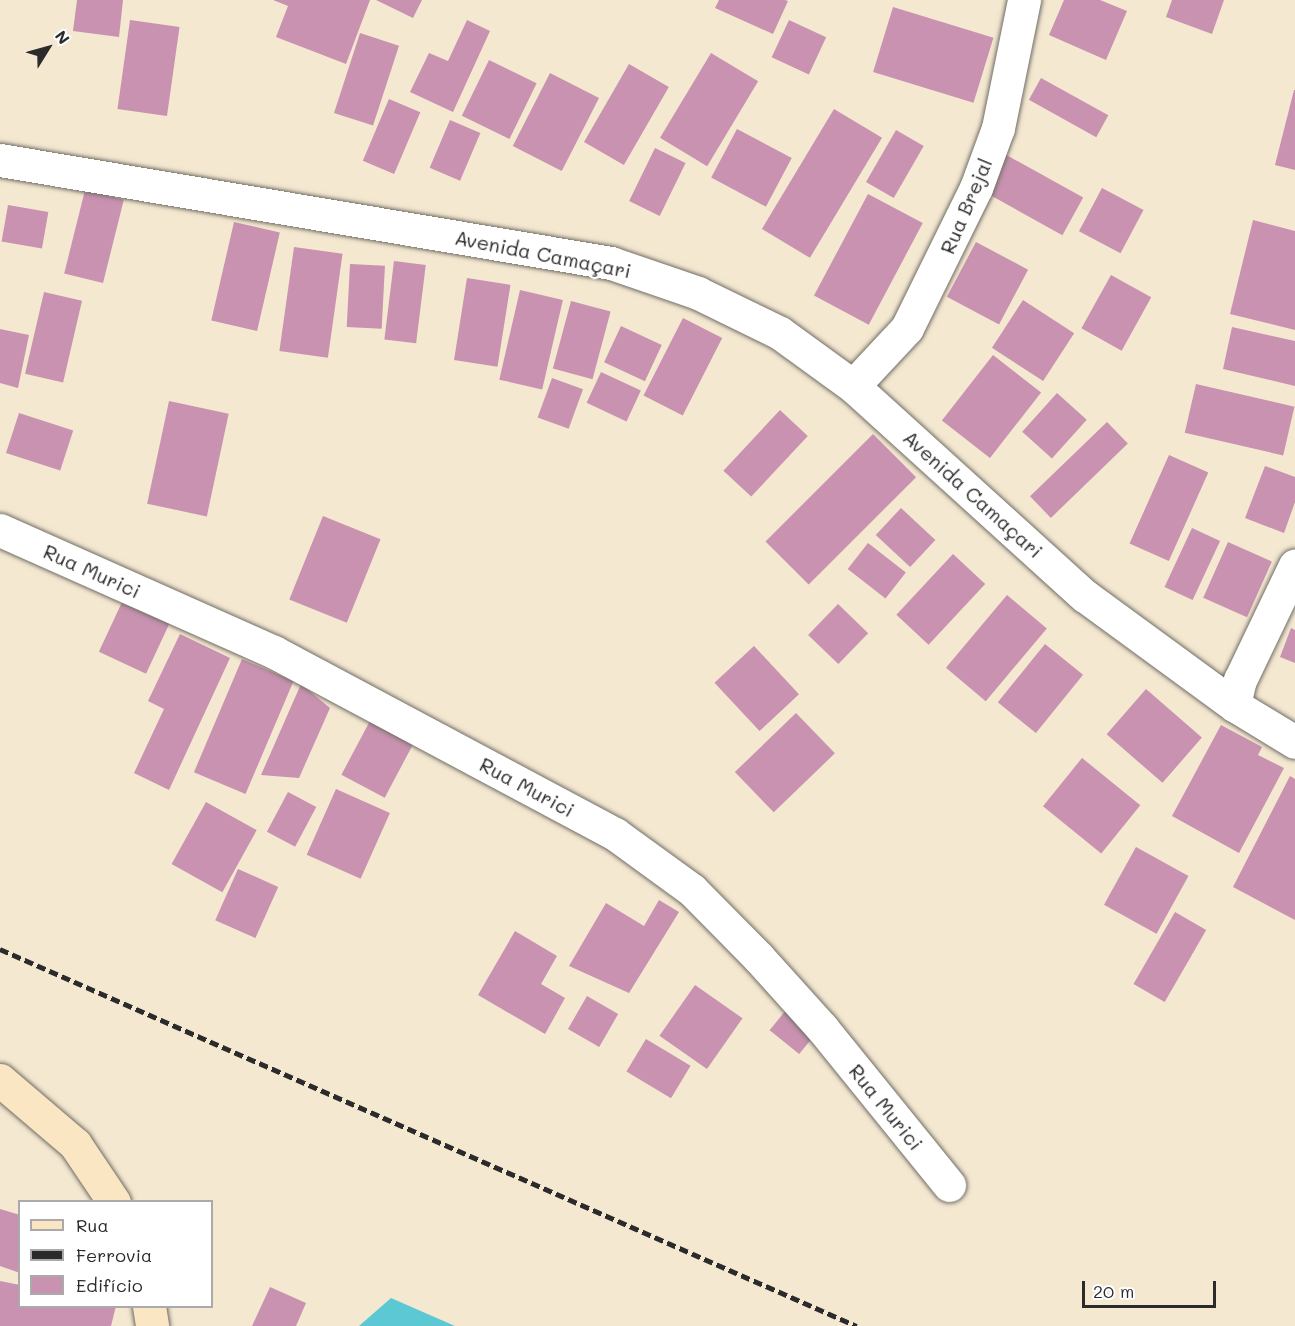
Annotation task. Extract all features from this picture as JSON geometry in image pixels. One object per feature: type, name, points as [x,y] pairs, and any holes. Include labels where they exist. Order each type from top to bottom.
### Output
[{"type":"street","name":"Rua Brejal","points":[[854,386],[907,328],[975,188],[998,128],[1024,0]]},
{"type":"street","name":"Avenida Camaçari","points":[[0,160],[611,263],[698,293],[780,333],[854,386],[1085,596],[1234,705],[1295,742]]},
{"type":"street","name":"Rua Murici","points":[[0,530],[274,652],[615,834],[692,890],[759,958],[822,1028],[949,1185]]},
{"type":"street","points":[[1234,705],[1240,680],[1295,566]]},
{"type":"street","points":[[0,1080],[42,1111],[75,1144],[113,1200]]},
{"type":"street","points":[[149,1308],[152,1326]]},
{"type":"water","points":[[391,1298],[455,1326],[359,1326]]},
{"type":"building","points":[[77,0],[123,0],[119,37],[73,31]]},
{"type":"building","points":[[273,0],[370,0],[346,64],[276,37],[288,6]]},
{"type":"building","points":[[376,0],[422,0],[413,18]]},
{"type":"building","points":[[719,0],[788,1],[773,34],[715,8]]},
{"type":"building","points":[[1064,0],[1100,0],[1127,11],[1106,60],[1049,35]]},
{"type":"building","points":[[1172,0],[1224,0],[1212,34],[1166,17]]},
{"type":"building","points":[[893,7],[993,38],[974,103],[873,72]]},
{"type":"building","points":[[130,20],[180,27],[167,116],[117,109]]},
{"type":"building","points":[[467,20],[490,31],[453,112],[410,92],[429,53],[448,61]]},
{"type":"building","points":[[789,20],[826,37],[809,74],[772,57]]},
{"type":"building","points":[[360,33],[399,46],[373,126],[334,113]]},
{"type":"building","points":[[711,53],[758,81],[707,166],[660,138]]},
{"type":"building","points":[[489,60],[537,83],[509,139],[462,116]]},
{"type":"building","points":[[629,64],[669,87],[624,165],[584,142]]},
{"type":"building","points":[[550,73],[599,98],[562,171],[513,146]]},
{"type":"building","points":[[1041,78],[1108,115],[1096,137],[1029,100]]},
{"type":"building","points":[[1295,90],[1295,170],[1275,165]]},
{"type":"building","points":[[389,99],[420,112],[394,174],[363,161]]},
{"type":"building","points":[[834,109],[882,138],[810,258],[762,229]]},
{"type":"building","points":[[450,120],[480,133],[460,181],[430,168]]},
{"type":"building","points":[[737,129],[792,158],[766,207],[711,178]]},
{"type":"building","points":[[896,130],[924,146],[894,198],[866,182]]},
{"type":"building","points":[[655,148],[686,163],[660,216],[629,201]]},
{"type":"building","points":[[1001,152],[1083,198],[1062,235],[980,190]]},
{"type":"building","points":[[1102,188],[1143,210],[1120,253],[1079,231]]},
{"type":"building","points":[[85,190],[124,200],[103,283],[64,273]]},
{"type":"building","points":[[868,194],[923,223],[869,325],[814,296]]},
{"type":"building","points":[[8,205],[48,212],[42,249],[2,241]]},
{"type":"building","points":[[1253,220],[1295,231],[1295,330],[1230,314]]},
{"type":"building","points":[[234,222],[280,233],[257,331],[211,320]]},
{"type":"building","points":[[976,242],[1028,270],[999,324],[947,297]]},
{"type":"building","points":[[294,247],[343,254],[328,358],[279,351]]},
{"type":"building","points":[[394,261],[426,265],[416,343],[384,339]]},
{"type":"building","points":[[350,264],[385,266],[382,329],[347,327]]},
{"type":"building","points":[[1111,275],[1151,297],[1122,351],[1081,328]]},
{"type":"building","points":[[467,278],[510,285],[497,367],[454,360]]},
{"type":"building","points":[[520,290],[563,300],[542,390],[499,380]]},
{"type":"building","points":[[44,292],[82,301],[63,383],[25,374]]},
{"type":"building","points":[[1023,300],[1074,333],[1043,381],[992,348]]},
{"type":"building","points":[[571,301],[611,312],[592,379],[553,369]]},
{"type":"building","points":[[683,318],[722,338],[683,415],[644,396]]},
{"type":"building","points":[[621,326],[662,345],[645,381],[604,362]]},
{"type":"building","points":[[1232,327],[1295,341],[1295,386],[1223,369]]},
{"type":"building","points":[[0,329],[29,335],[18,388],[0,383]]},
{"type":"building","points":[[993,355],[1041,393],[990,458],[942,420]]},
{"type":"building","points":[[601,372],[641,391],[627,421],[587,403]]},
{"type":"building","points":[[552,378],[583,389],[569,429],[538,417]]},
{"type":"building","points":[[1196,384],[1294,407],[1283,455],[1185,433]]},
{"type":"building","points":[[1057,393],[1087,420],[1052,458],[1022,432]]},
{"type":"building","points":[[169,401],[229,414],[207,516],[147,504]]},
{"type":"building","points":[[780,410],[808,436],[751,497],[723,471]]},
{"type":"building","points":[[19,413],[73,431],[60,471],[6,453]]},
{"type":"building","points":[[1107,422],[1128,444],[1051,518],[1030,496]]},
{"type":"building","points":[[873,434],[916,477],[809,585],[766,541]]},
{"type":"building","points":[[1169,455],[1208,472],[1169,561],[1130,544]]},
{"type":"building","points":[[1265,466],[1295,477],[1295,502],[1284,533],[1245,518]]},
{"type":"building","points":[[901,508],[935,540],[910,567],[876,535]]},
{"type":"building","points":[[323,516],[380,539],[347,623],[289,599]]},
{"type":"building","points":[[1192,528],[1220,541],[1193,600],[1165,587]]},
{"type":"building","points":[[1228,542],[1272,562],[1247,617],[1203,598]]},
{"type":"building","points":[[868,543],[906,573],[886,599],[848,569]]},
{"type":"building","points":[[953,554],[985,584],[929,645],[896,615]]},
{"type":"building","points":[[1007,595],[1047,628],[986,701],[946,668]]},
{"type":"building","points":[[123,600],[170,622],[146,674],[99,652]]},
{"type":"building","points":[[838,604],[868,633],[838,664],[808,635]]},
{"type":"building","points":[[1291,628],[1295,630],[1295,663],[1280,657]]},
{"type":"building","points":[[180,634],[230,658],[169,790],[134,773],[164,709],[148,701]]},
{"type":"building","points":[[1045,644],[1083,675],[1036,733],[998,702]]},
{"type":"building","points":[[754,646],[799,694],[760,731],[715,683]]},
{"type":"building","points":[[242,659],[294,681],[245,794],[194,772]]},
{"type":"building","points":[[301,684],[330,708],[299,778],[261,775]]},
{"type":"building","points":[[1146,689],[1202,738],[1162,783],[1107,734]]},
{"type":"building","points":[[796,713],[835,753],[774,812],[735,772]]},
{"type":"building","points":[[371,719],[414,742],[385,798],[341,775]]},
{"type":"building","points":[[1221,725],[1262,747],[1258,755],[1284,768],[1239,853],[1172,816]]},
{"type":"building","points":[[1082,758],[1140,805],[1101,853],[1043,806]]},
{"type":"building","points":[[1290,776],[1295,779],[1295,920],[1233,887]]},
{"type":"building","points":[[336,789],[390,813],[361,879],[307,855]]},
{"type":"building","points":[[288,792],[316,807],[295,847],[267,832]]},
{"type":"building","points":[[206,802],[257,830],[222,892],[172,864]]},
{"type":"building","points":[[1136,847],[1188,876],[1156,934],[1104,905]]},
{"type":"building","points":[[238,869],[278,887],[255,938],[215,920]]},
{"type":"building","points":[[659,900],[679,912],[629,993],[569,966],[606,903],[644,926]]},
{"type":"building","points":[[1175,912],[1206,930],[1165,1002],[1134,984]]},
{"type":"building","points":[[515,931],[557,956],[541,984],[565,998],[545,1034],[478,995]]},
{"type":"building","points":[[695,985],[743,1018],[707,1069],[659,1036]]},
{"type":"building","points":[[587,996],[618,1014],[599,1047],[568,1029]]},
{"type":"building","points":[[786,1010],[816,1034],[799,1054],[770,1030]]},
{"type":"building","points":[[646,1039],[691,1066],[671,1098],[626,1072]]},
{"type":"building","points":[[0,1209],[18,1214],[18,1272],[0,1266]]},
{"type":"building","points":[[0,1281],[18,1285],[18,1308],[116,1308],[111,1326],[0,1326]]},
{"type":"building","points":[[270,1287],[306,1303],[296,1326],[252,1326]]},
{"type":"railway","points":[[0,949],[857,1326]]}]
